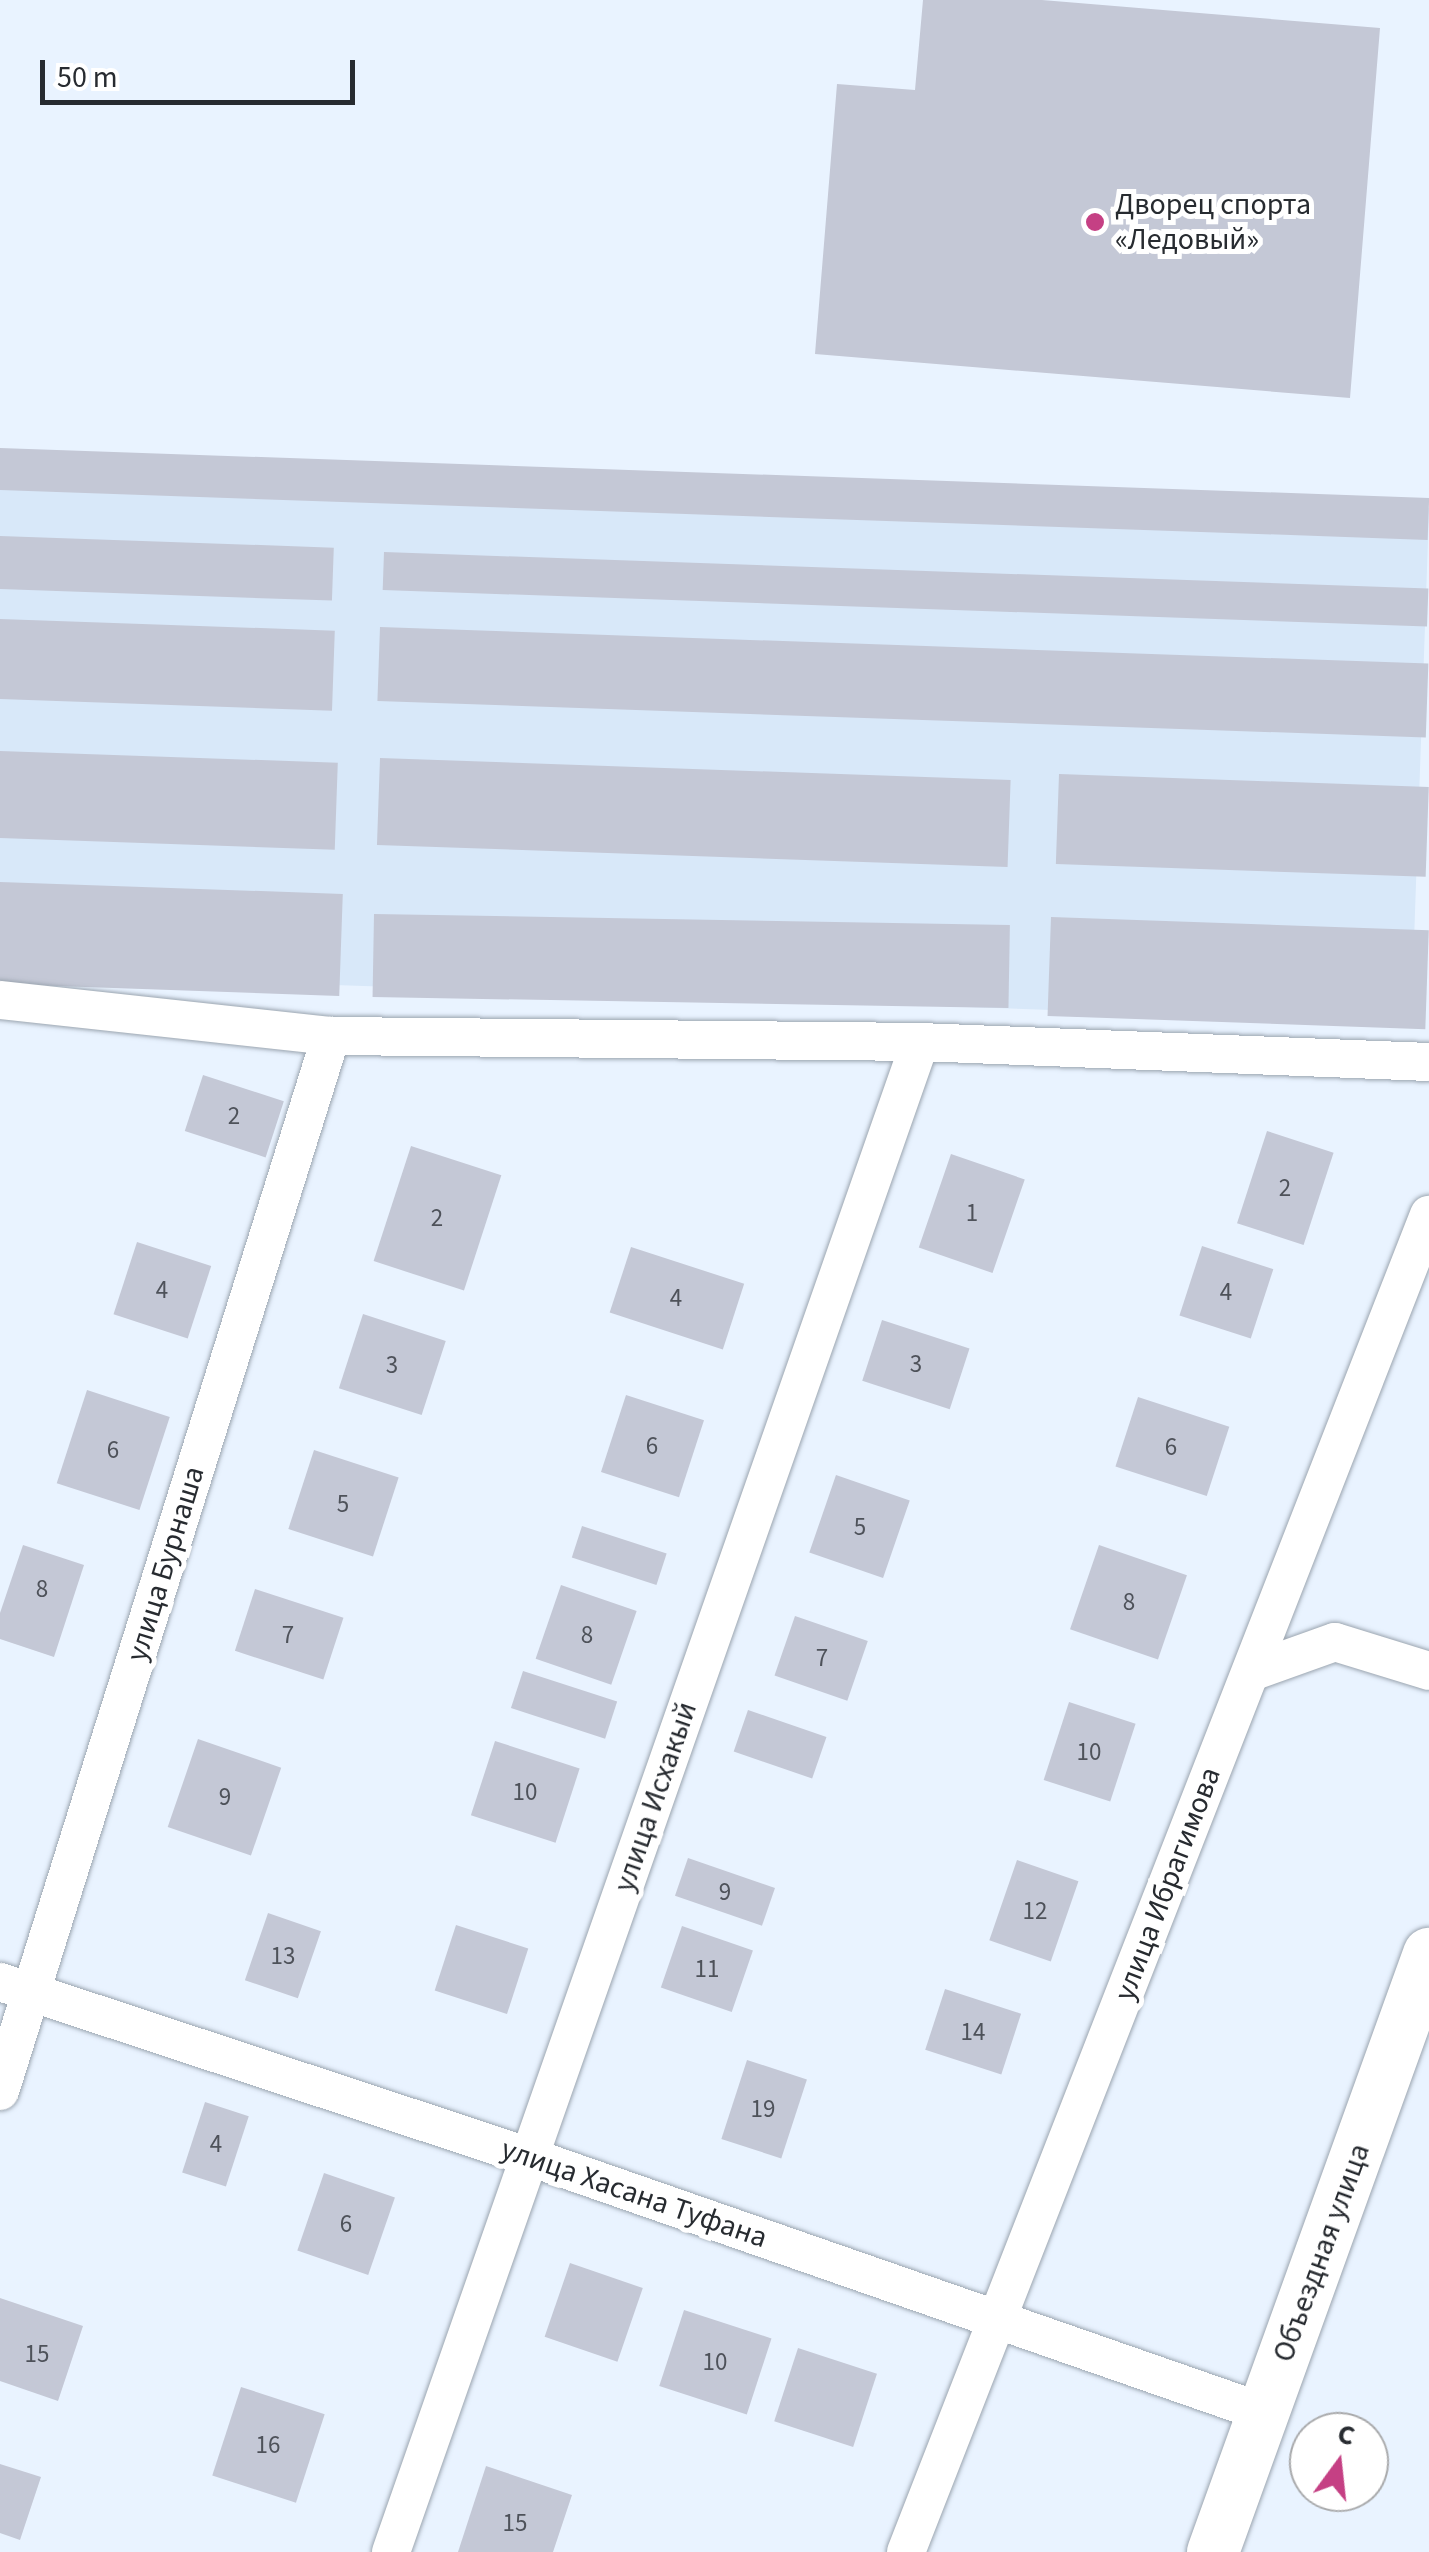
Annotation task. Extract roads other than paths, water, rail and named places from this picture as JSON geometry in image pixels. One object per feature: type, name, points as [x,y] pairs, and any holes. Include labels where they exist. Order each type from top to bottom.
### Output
[{"type":"street","points":[[0,1000],[330,1036],[920,1042],[1429,1062]]},
{"type":"street","name":"улица Бурнаша","points":[[0,2090],[16,1988],[330,1036]]},
{"type":"street","name":"улица Исхакый","points":[[391,2552],[920,1042]]},
{"type":"street","name":"улица Ибрагимова","points":[[906,2552],[1429,1215]]},
{"type":"street","points":[[1251,1672],[1335,1642],[1429,1671]]},
{"type":"street","name":"Объездная улица","points":[[1214,2552],[1429,1954]]},
{"type":"street","name":"улица Хасана Туфана","points":[[16,1988],[530,2158],[1265,2413]]},
{"type":"place","name":"Дворец спорта «Ледовый»","points":[[1095,222]]}]
